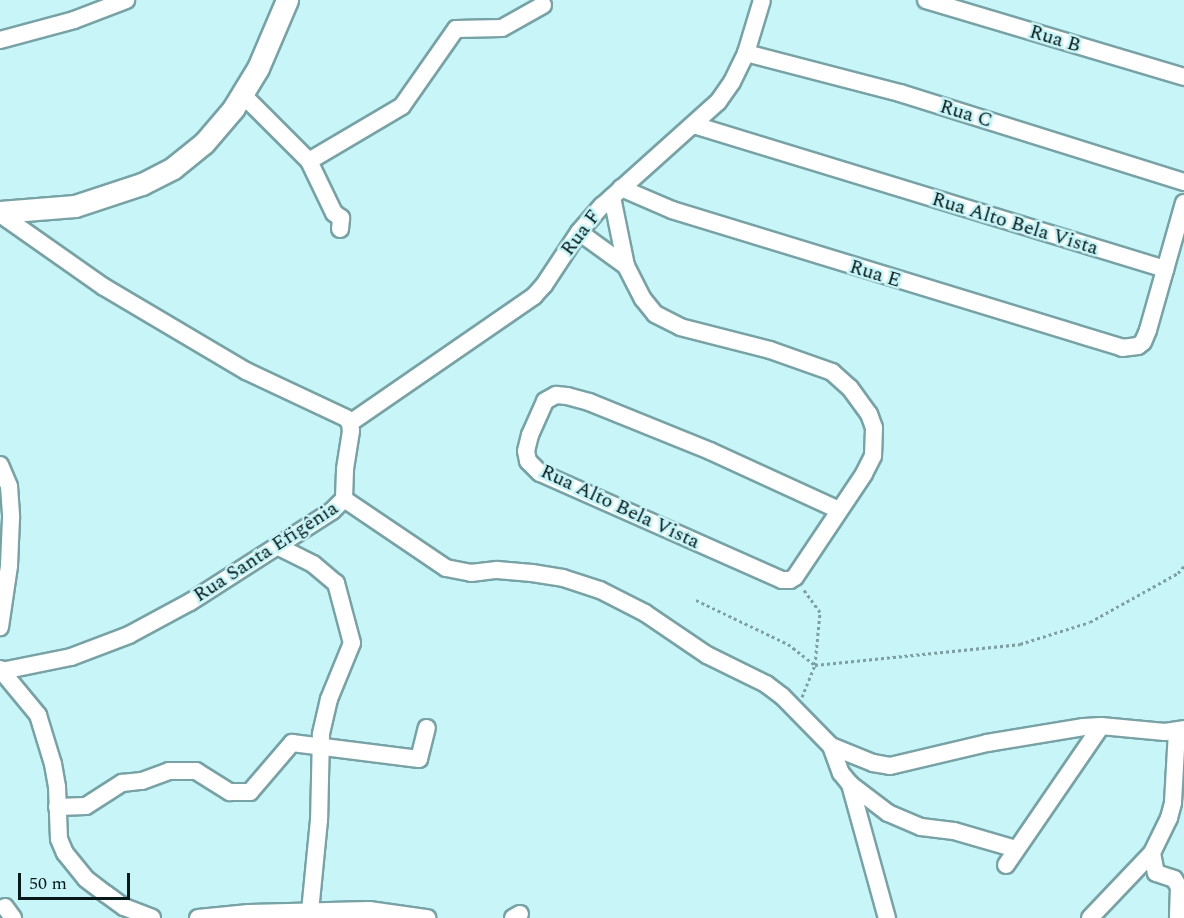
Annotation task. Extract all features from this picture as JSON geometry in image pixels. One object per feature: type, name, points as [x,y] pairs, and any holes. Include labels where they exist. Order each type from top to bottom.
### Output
[{"type":"main road","points":[[0,213],[75,206],[142,184],[173,168],[204,143],[233,109],[258,68],[287,0]]},
{"type":"street","points":[[0,40],[74,20],[126,0]]},
{"type":"street","name":"Rua F","points":[[350,423],[534,296],[544,285],[579,232],[616,193],[718,102],[732,82],[746,53],[762,0]]},
{"type":"street","name":"Rua B","points":[[926,0],[1184,77]]},
{"type":"street","points":[[309,161],[402,106],[456,29],[502,28],[543,5]]},
{"type":"street","name":"Rua C","points":[[746,53],[900,93],[1184,182]]},
{"type":"street","points":[[242,94],[309,161],[334,213],[341,218],[340,229]]},
{"type":"street","name":"Rua Alto Bela Vista","points":[[694,125],[1165,269]]},
{"type":"street","points":[[616,193],[626,266],[644,299],[664,321],[807,362],[832,372],[850,388],[869,414],[875,442],[873,456],[864,474],[795,577]]},
{"type":"street","name":"Rua E","points":[[616,193],[1103,344],[1133,348],[1143,342],[1165,269]]},
{"type":"street","points":[[1165,269],[1184,203]]},
{"type":"street","points":[[0,213],[104,287],[246,371],[346,417],[350,423]]},
{"type":"street","points":[[579,232],[626,266]]},
{"type":"street","name":"Rua Alto Bela Vista","points":[[795,577],[782,579],[540,473],[528,461],[526,451],[544,401],[556,395],[589,402],[710,451],[839,510]]},
{"type":"street","name":"Rua Santa Efigênia","points":[[1,670],[71,657],[129,635],[190,602],[332,511],[344,499],[350,423]]},
{"type":"street","points":[[0,465],[9,486],[0,627]]},
{"type":"street","points":[[344,499],[446,568],[471,573],[497,570],[532,573],[563,578],[600,590],[645,613],[707,655],[766,684],[797,710],[831,746],[861,760],[890,766],[987,743],[1084,727],[1181,730],[1173,803],[1165,828],[1152,853],[1090,918]]},
{"type":"street","points":[[277,546],[313,564],[336,584],[352,643],[329,699],[321,747],[319,820],[310,911]]},
{"type":"street","points":[[1,670],[38,715],[53,764],[59,839],[65,853],[86,879],[124,907],[152,918]]},
{"type":"street","points":[[1006,865],[1101,726]]},
{"type":"street","points":[[57,807],[86,806],[122,783],[142,781],[169,771],[196,771],[230,792],[250,792],[292,743],[419,759],[427,728]]},
{"type":"street","points":[[831,746],[841,773],[850,784],[888,813],[906,822],[954,831],[1017,849]]},
{"type":"street","points":[[850,784],[886,918]]},
{"type":"street","points":[[1152,853],[1156,873],[1174,879],[1179,887],[1178,918]]},
{"type":"street","points":[[198,918],[369,910],[427,918]]},
{"type":"path","points":[[696,600],[788,644],[815,665],[1020,644],[1090,622],[1178,573],[1184,566]]},
{"type":"path","points":[[795,577],[820,612],[815,665],[797,710]]}]
